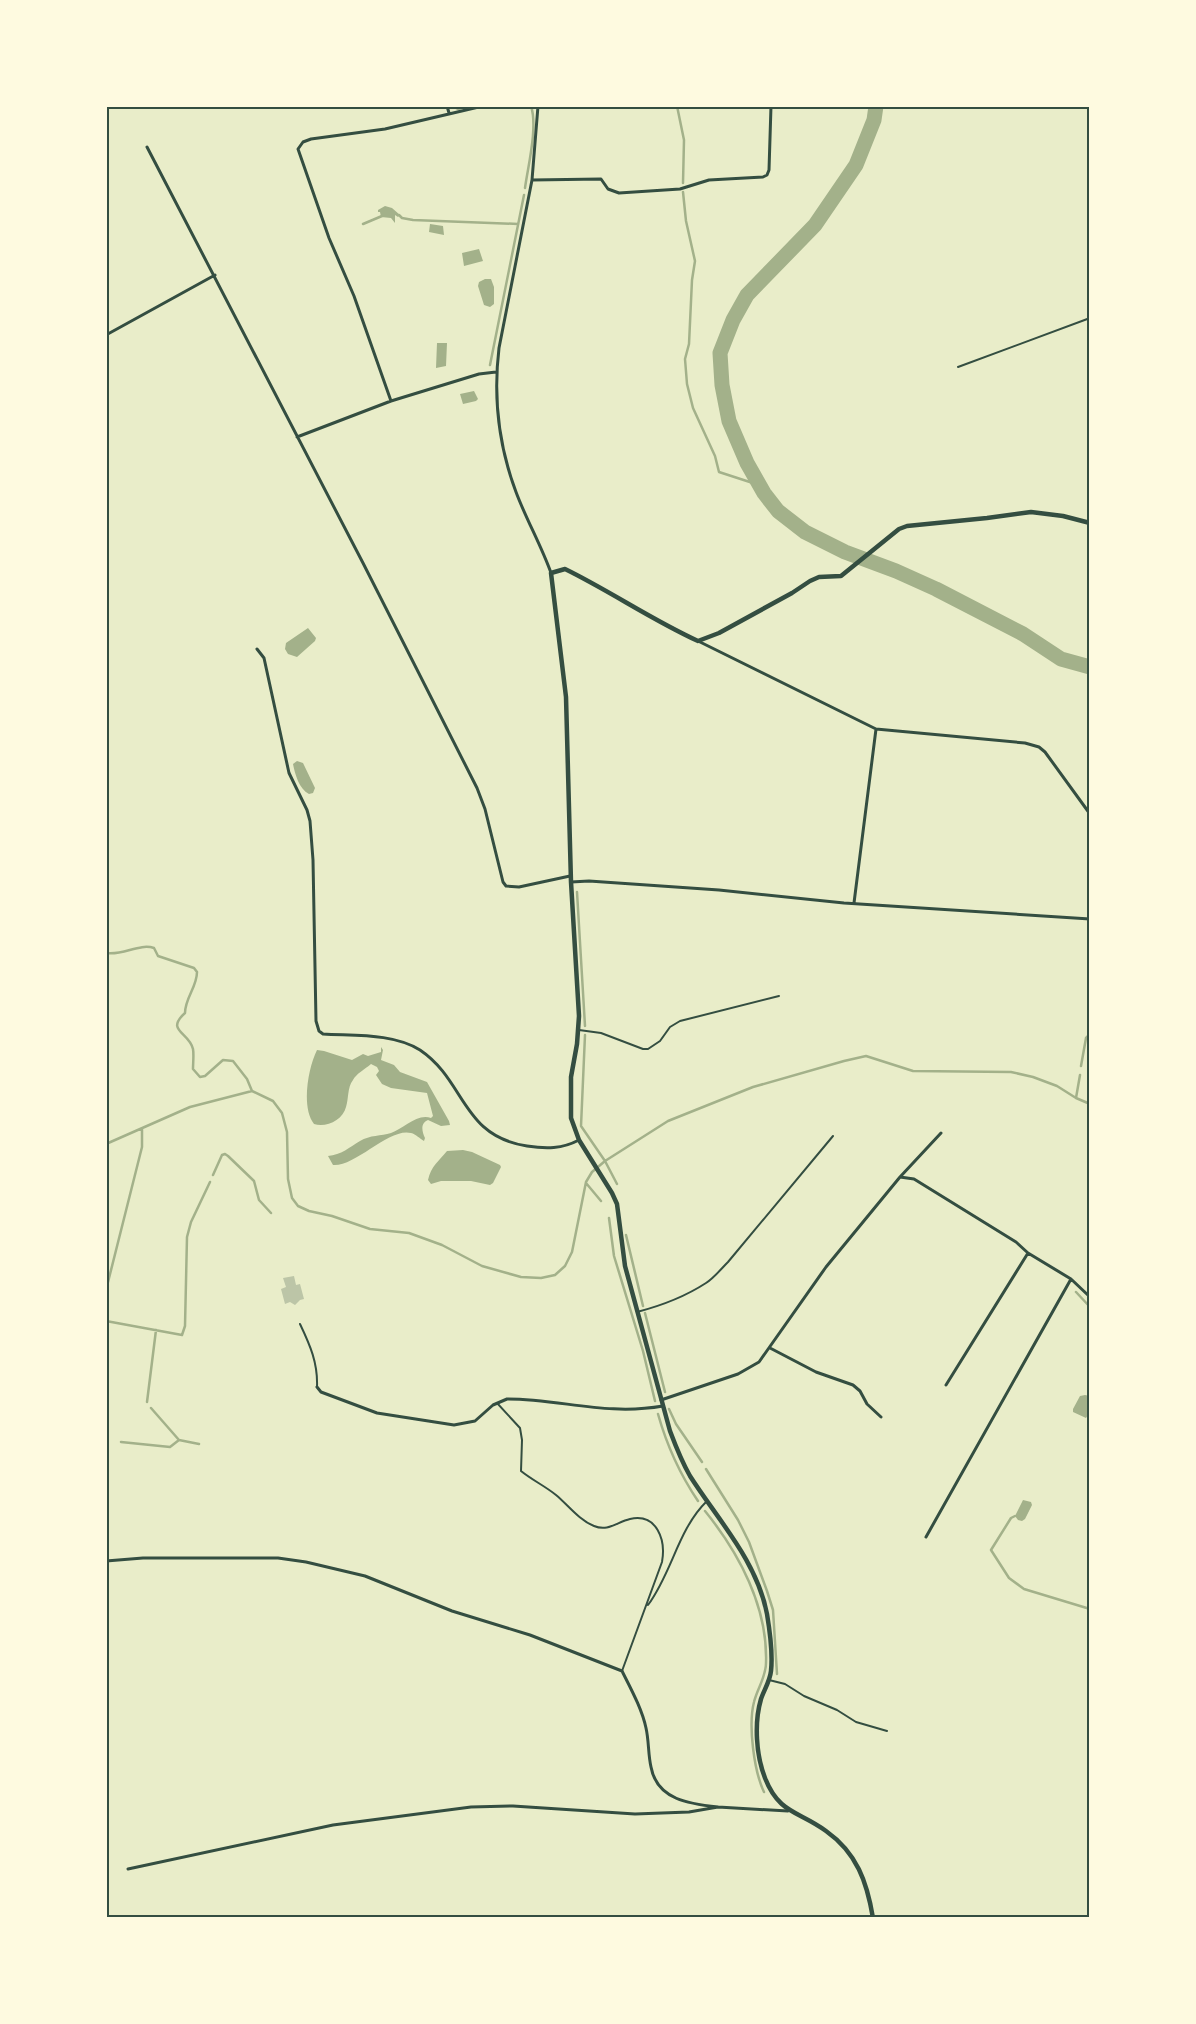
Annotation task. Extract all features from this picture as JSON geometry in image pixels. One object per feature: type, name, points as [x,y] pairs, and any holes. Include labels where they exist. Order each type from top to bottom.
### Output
[{"type":"street","points":[[447,106],[449,113]]},
{"type":"street","points":[[391,401],[354,296],[329,238],[298,149],[304,142],[311,140],[385,129],[483,106]]},
{"type":"street","points":[[538,106],[532,180],[499,348],[496,372],[496,410],[499,436],[507,467],[516,493],[551,573],[566,697],[571,879],[579,1030],[570,1093],[571,1118],[579,1140],[612,1193],[618,1209],[624,1266],[661,1400],[678,1452],[690,1475],[737,1544],[764,1603],[770,1639],[771,1671],[759,1707],[758,1748],[765,1778],[778,1801],[788,1811],[827,1832],[857,1863],[873,1918]]},
{"type":"street","points":[[532,180],[601,179],[608,189],[619,193],[680,189],[709,180],[763,177],[767,175],[769,170],[772,106]]},
{"type":"street","points":[[147,147],[368,572],[477,788],[485,809],[503,882],[506,886],[519,887],[571,879],[719,890],[854,903],[1090,919]]},
{"type":"street","points":[[106,335],[215,275]]},
{"type":"street","points":[[297,437],[391,401],[479,374],[496,372]]},
{"type":"street","points":[[698,641],[710,637],[818,577],[841,576],[847,573],[899,529],[917,524],[967,521],[1031,512],[1063,516],[1090,523]]},
{"type":"street","points":[[551,573],[565,569],[618,596],[666,625],[876,729],[1032,745],[1045,752],[1090,814]]},
{"type":"street","points":[[257,649],[264,658],[289,773],[307,810],[310,821],[313,860],[316,1021],[319,1030],[323,1034],[396,1040],[420,1050],[439,1067],[475,1120],[504,1141],[518,1145],[550,1148],[566,1146],[579,1140]]},
{"type":"street","points":[[854,903],[876,729]]},
{"type":"street","points":[[661,1400],[747,1370],[760,1362],[784,1324],[826,1267],[900,1177],[941,1133]]},
{"type":"street","points":[[900,1177],[914,1179],[1016,1242],[1028,1253],[1071,1280],[1090,1297]]},
{"type":"street","points":[[946,1385],[1028,1253]]},
{"type":"street","points":[[926,1537],[1071,1280]]},
{"type":"street","points":[[770,1348],[816,1372],[853,1385],[860,1391],[866,1404],[881,1417]]},
{"type":"street","points":[[316,1387],[321,1392],[368,1411],[445,1425],[462,1425],[475,1421],[497,1402],[507,1399],[616,1410],[663,1406]]},
{"type":"street","points":[[106,1561],[143,1558],[278,1558],[306,1562],[365,1576],[452,1611],[530,1635],[622,1672],[644,1718],[651,1768],[660,1786],[681,1801],[718,1807],[788,1811]]},
{"type":"street","points":[[128,1869],[333,1825],[471,1807],[513,1806],[649,1814],[689,1812],[718,1807]]},
{"type":"lane","points":[[958,367],[1090,318]]},
{"type":"lane","points":[[579,1030],[601,1033],[643,1050],[660,1041],[670,1027],[680,1021],[779,996]]},
{"type":"lane","points":[[637,1312],[654,1307],[697,1288],[711,1279],[728,1262],[833,1136]]},
{"type":"lane","points":[[300,1324],[313,1352],[317,1376],[316,1387]]},
{"type":"lane","points":[[497,1402],[517,1424],[522,1433],[521,1471],[556,1495],[582,1519],[595,1527],[606,1528],[639,1518],[651,1522],[660,1531],[664,1553],[622,1672]]},
{"type":"lane","points":[[646,1608],[659,1589],[687,1529],[698,1510],[707,1501]]},
{"type":"lane","points":[[769,1680],[785,1684],[804,1696],[837,1710],[856,1722],[887,1731]]},
{"type":"shaded area","points":[[385,206],[392,208],[400,215],[398,217],[395,215],[395,223],[391,218],[381,217],[380,212],[378,212],[378,210]]},
{"type":"shaded area","points":[[430,224],[443,226],[444,235],[429,232]]},
{"type":"shaded area","points":[[479,249],[483,261],[464,266],[462,253]]},
{"type":"shaded area","points":[[491,279],[494,287],[494,304],[490,307],[484,305],[478,286],[479,282]]},
{"type":"shaded area","points":[[437,343],[447,343],[446,366],[436,368]]},
{"type":"shaded area","points":[[474,391],[478,399],[463,404],[460,394]]},
{"type":"shaded area","points":[[308,628],[316,638],[315,641],[297,657],[288,654],[285,649],[286,643]]},
{"type":"shaded area","points":[[297,761],[303,763],[315,788],[313,793],[309,794],[306,792],[298,781],[293,764]]},
{"type":"shaded area","points":[[381,1047],[383,1050],[381,1060],[394,1065],[400,1072],[427,1082],[450,1125],[441,1126],[428,1120],[425,1121],[423,1125],[424,1141],[411,1133],[403,1133],[383,1141],[352,1160],[333,1165],[328,1156],[341,1152],[364,1139],[396,1131],[415,1119],[431,1118],[433,1116],[427,1093],[391,1088],[382,1084],[376,1075],[379,1071],[377,1067],[371,1064],[356,1076],[351,1083],[346,1107],[341,1116],[329,1124],[314,1124],[308,1108],[307,1088],[317,1050],[352,1060],[363,1054],[368,1056],[381,1052]]},
{"type":"shaded area","points":[[463,1150],[472,1152],[500,1165],[501,1167],[493,1183],[490,1185],[471,1181],[441,1181],[431,1184],[428,1180],[431,1171],[447,1151]]},
{"type":"shaded area","points":[[1080,1396],[1090,1396],[1090,1412],[1086,1418],[1073,1412]]},
{"type":"shaded area","points":[[1023,1500],[1031,1502],[1032,1505],[1022,1521],[1018,1520],[1015,1516]]},
{"type":"building","points":[[294,1276],[296,1285],[300,1284],[304,1299],[295,1305],[290,1302],[285,1304],[281,1289],[286,1287],[283,1278]]},
{"type":"waterway","points":[[452,106],[458,109],[467,106]]},
{"type":"waterway","points":[[525,188],[533,135],[531,106]]},
{"type":"waterway","points":[[677,106],[684,140],[683,183]]},
{"type":"waterway","points":[[876,106],[874,120],[856,165],[815,225],[747,295],[733,320],[720,353],[722,385],[729,421],[747,463],[764,493],[778,511],[805,532],[845,552],[896,571],[936,589],[1023,634],[1061,659],[1090,667]]},
{"type":"waterway","points":[[683,192],[686,221],[695,261],[692,280],[689,344],[685,359],[687,384],[693,408],[715,456],[719,472],[759,485]]},
{"type":"waterway","points":[[490,365],[524,195]]},
{"type":"waterway","points":[[399,215],[402,218],[413,220],[518,224]]},
{"type":"waterway","points":[[363,224],[382,216]]},
{"type":"waterway","points":[[577,892],[585,1026]]},
{"type":"waterway","points":[[106,953],[119,953],[143,947],[154,948],[158,956],[194,968],[197,972],[195,983],[187,1002],[185,1013],[177,1024],[180,1031],[191,1043],[193,1049],[193,1069],[200,1077],[205,1076],[223,1060],[233,1061],[247,1079],[252,1091]]},
{"type":"waterway","points":[[1081,1066],[1086,1038],[1090,1034]]},
{"type":"waterway","points":[[585,1035],[581,1126],[605,1161],[617,1184]]},
{"type":"waterway","points":[[106,1144],[190,1107],[252,1091],[273,1101],[282,1113],[287,1132],[288,1179],[292,1198],[298,1206],[370,1229],[409,1233],[442,1245],[482,1266],[521,1277],[541,1278],[555,1275],[565,1266],[572,1252],[586,1182],[592,1172],[605,1161],[668,1121],[753,1087],[866,1056],[913,1071],[1011,1072],[1033,1077],[1057,1086],[1090,1104]]},
{"type":"waterway","points":[[1076,1098],[1080,1075]]},
{"type":"waterway","points":[[106,1290],[142,1147],[142,1129]]},
{"type":"waterway","points":[[213,1175],[222,1155],[225,1154],[254,1181],[259,1200],[271,1213]]},
{"type":"waterway","points":[[106,1321],[182,1335],[185,1326],[187,1237],[191,1222],[210,1182]]},
{"type":"waterway","points":[[586,1183],[601,1201]]},
{"type":"waterway","points":[[609,1218],[614,1256],[643,1351],[655,1401]]},
{"type":"waterway","points":[[626,1235],[643,1306]]},
{"type":"waterway","points":[[1076,1292],[1090,1307]]},
{"type":"waterway","points":[[645,1313],[665,1392]]},
{"type":"waterway","points":[[147,1402],[156,1330]]},
{"type":"waterway","points":[[151,1408],[179,1440],[199,1444]]},
{"type":"waterway","points":[[669,1409],[676,1424],[702,1462]]},
{"type":"waterway","points":[[658,1414],[674,1459],[698,1501]]},
{"type":"waterway","points":[[121,1442],[170,1447],[179,1440]]},
{"type":"waterway","points":[[706,1469],[738,1520],[749,1542],[767,1591],[773,1610],[777,1674]]},
{"type":"waterway","points":[[705,1511],[740,1563],[757,1601],[762,1622],[766,1668],[754,1702],[752,1735],[757,1772],[764,1792]]},
{"type":"waterway","points":[[1015,1516],[1011,1518],[991,1550],[1009,1578],[1024,1589],[1090,1609]]}]
